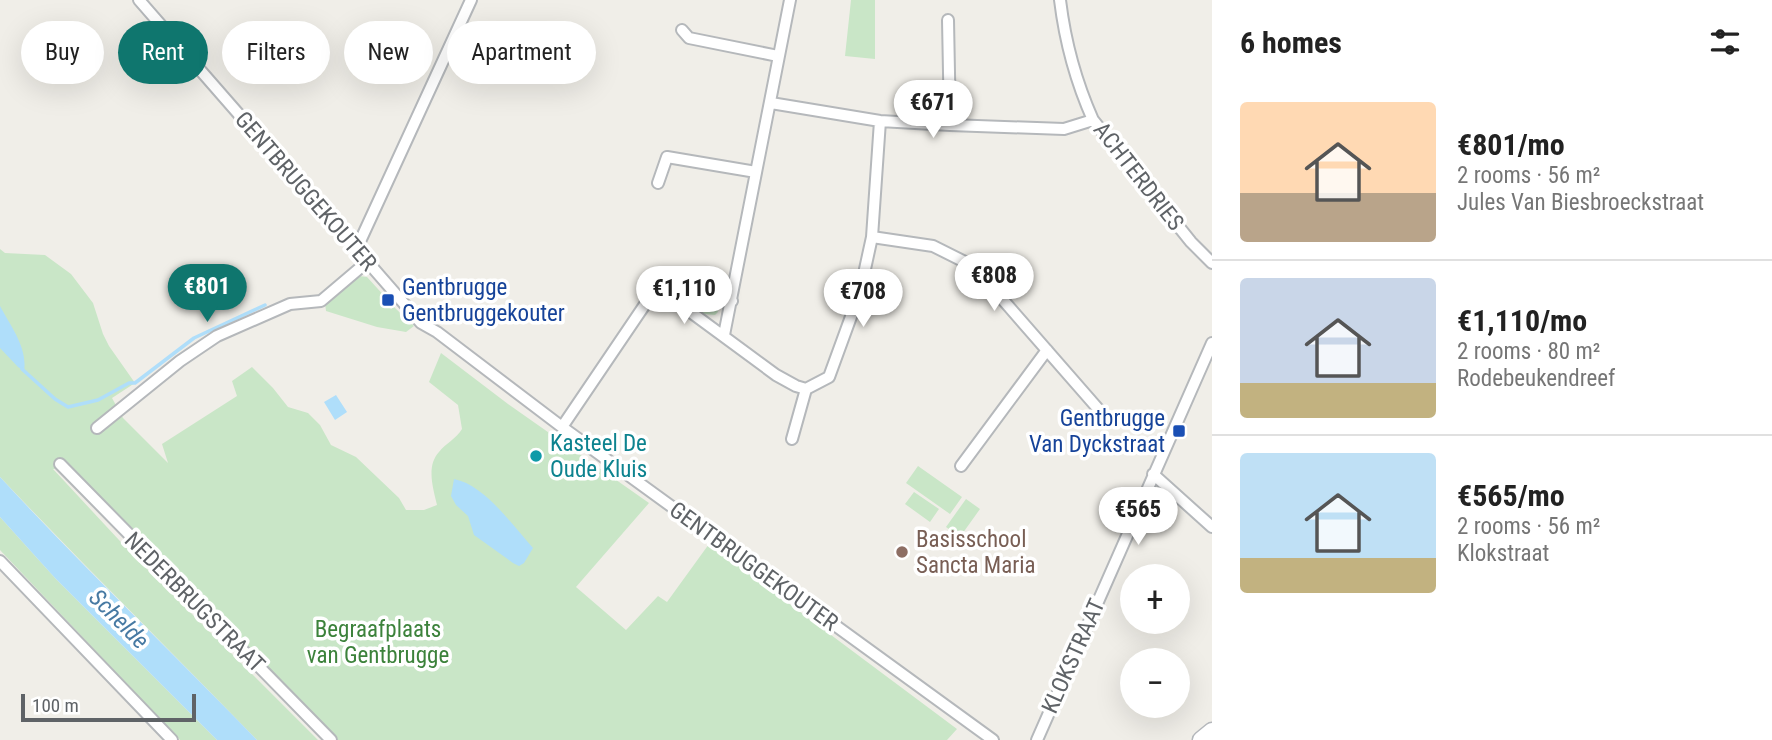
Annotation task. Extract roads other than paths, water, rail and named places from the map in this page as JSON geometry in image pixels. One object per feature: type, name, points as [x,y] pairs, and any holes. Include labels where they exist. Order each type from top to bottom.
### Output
[{"type":"street","name":"GENTBRUGGEKOUTER","points":[[139,0],[421,323],[437,332],[562,427],[993,740]]},
{"type":"street","points":[[356,250],[471,0]]},
{"type":"street","points":[[724,335],[790,0]]},
{"type":"street","name":"ACHTERDRIES","points":[[1060,0],[1064,32],[1093,120],[1191,242],[1212,263]]},
{"type":"street","points":[[947,20],[950,125]]},
{"type":"street","points":[[682,30],[690,38],[779,56]]},
{"type":"street","points":[[771,103],[880,121],[950,125],[1064,129],[1093,120]]},
{"type":"street","points":[[662,292],[776,375],[796,386],[806,389],[829,377],[860,292],[872,237],[880,121]]},
{"type":"street","points":[[658,183],[667,157],[756,172]]},
{"type":"street","points":[[872,237],[933,246],[967,263],[990,285],[1100,411]]},
{"type":"street","points":[[97,428],[180,361],[217,336],[290,304],[321,300],[367,262]]},
{"type":"street","points":[[562,427],[648,300],[664,289],[672,288],[732,301]]},
{"type":"street","name":"KLOKSTRAAT","points":[[1037,740],[1212,343]]},
{"type":"street","points":[[961,466],[1047,350]]},
{"type":"street","points":[[792,439],[806,389]]},
{"type":"street","name":"NEDERBRUGSTRAAT","points":[[60,464],[331,740]]},
{"type":"street","points":[[1153,474],[1212,527]]},
{"type":"street","points":[[0,561],[172,740]]},
{"type":"street","points":[[1201,740],[1212,731]]},
{"type":"water","points":[[0,306],[21,345],[24,371],[0,348]]},
{"type":"water","points":[[336,395],[347,412],[335,420],[324,402]]},
{"type":"water","name":"Schelde","points":[[0,477],[257,740],[217,740],[55,578],[0,517]]},
{"type":"water","points":[[454,479],[487,497],[533,548],[524,563],[519,566],[513,563],[474,535],[468,516],[451,496]]},
{"type":"waterway","points":[[22,369],[55,399],[68,407],[98,400],[129,383],[135,383],[194,338],[265,305]]},
{"type":"place","name":"Gentbrugge Gentbruggekouter","points":[[388,300]]},
{"type":"place","name":"Gentbrugge Van Dyckstraat","points":[[1179,431]]},
{"type":"place","name":"Kasteel De Oude Kluis","points":[[536,456]]},
{"type":"place","name":"Basisschool Sancta Maria","points":[[902,552]]},
{"type":"park label","name":"Begraafplaats van Gentbrugge","points":[[378,642]]}]
